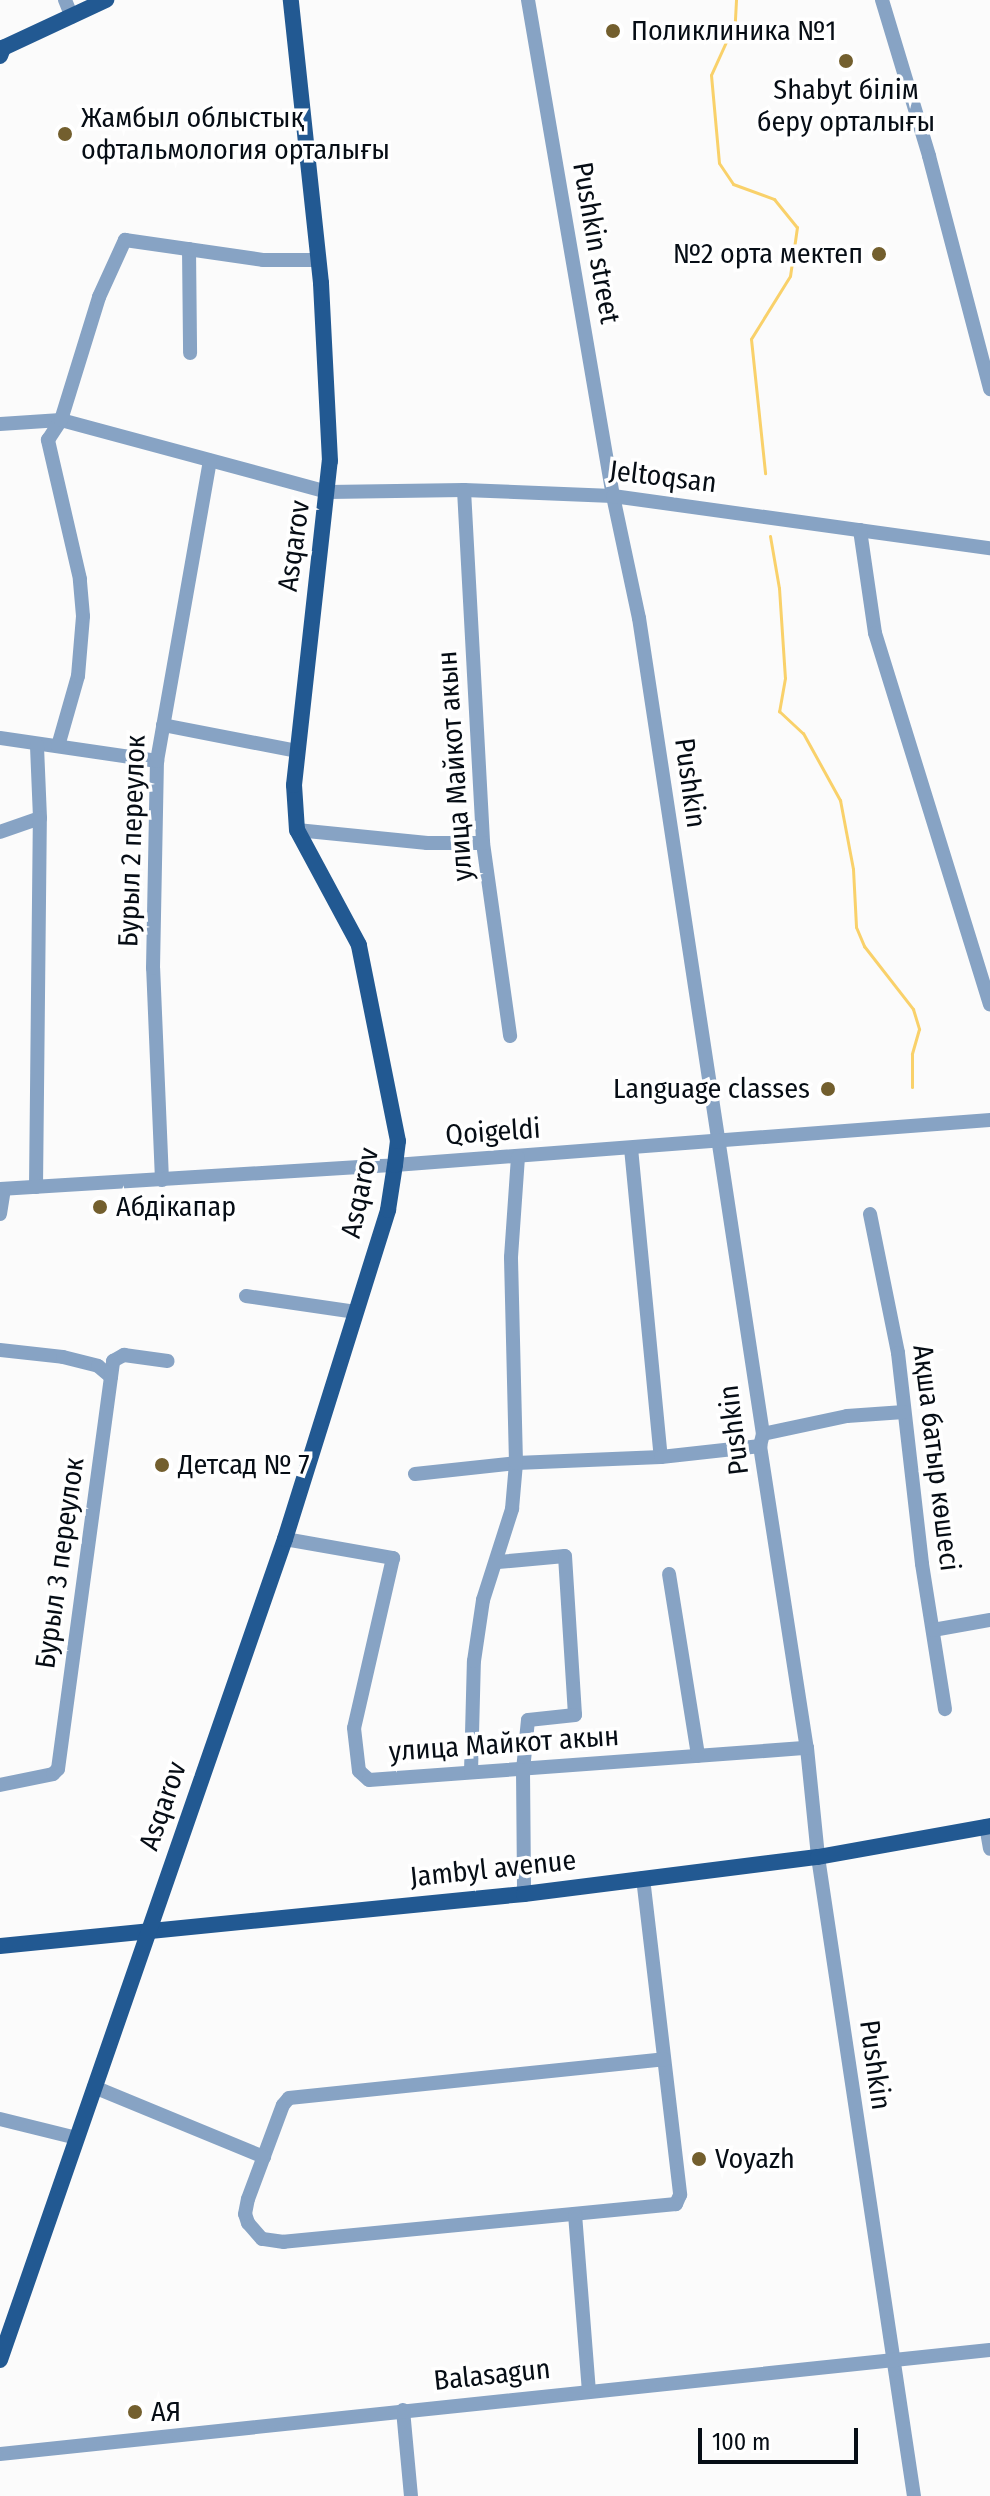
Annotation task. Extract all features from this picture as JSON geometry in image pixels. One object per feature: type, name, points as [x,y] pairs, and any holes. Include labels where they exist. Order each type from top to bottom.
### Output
[{"type":"main road","points":[[0,56],[3,48],[106,0]]},
{"type":"main road","name":"Asqarov","points":[[0,2360],[146,1931],[285,1539],[388,1210],[398,1141],[359,945],[297,830],[294,785],[297,751],[330,461],[317,260],[291,0]]},
{"type":"main road","name":"Jambyl avenue","points":[[0,1946],[524,1894],[818,1857],[988,1826]]},
{"type":"street","points":[[65,0],[72,17]]},
{"type":"street","name":"Pushkin street","points":[[528,0],[613,496]]},
{"type":"street","points":[[882,0],[929,156],[990,389]]},
{"type":"street","points":[[58,746],[78,676],[83,616],[80,579],[48,440],[61,420],[99,297],[125,240],[263,260],[317,260]]},
{"type":"street","points":[[189,249],[190,353]]},
{"type":"street","name":"Jeltoqsan","points":[[0,424],[61,420],[328,492],[464,490],[613,496],[990,548]]},
{"type":"street","name":"Бурыл 2 переулок","points":[[162,1180],[153,968],[157,761],[210,461]]},
{"type":"street","name":"улица Майкот акын","points":[[464,490],[483,843],[510,1036]]},
{"type":"street","name":"Pushkin","points":[[613,496],[639,618],[762,1440],[807,1748],[818,1857],[914,2496]]},
{"type":"street","points":[[860,530],[875,633],[990,1005]]},
{"type":"street","points":[[163,725],[297,751]]},
{"type":"street","points":[[0,738],[157,761]]},
{"type":"street","points":[[36,1187],[40,818],[37,745]]},
{"type":"street","points":[[0,832],[40,818]]},
{"type":"street","points":[[297,830],[427,843],[483,843]]},
{"type":"street","name":"Qoigeldi","points":[[2,1189],[518,1157],[990,1120]]},
{"type":"street","points":[[631,1148],[661,1457]]},
{"type":"street","points":[[471,1772],[474,1661],[483,1600],[498,1562],[512,1509],[516,1463],[511,1257],[518,1157]]},
{"type":"street","points":[[0,1214],[2,1189]]},
{"type":"street","name":"Ақша батыр көшесі","points":[[870,1214],[898,1353],[945,1709]]},
{"type":"street","points":[[246,1296],[356,1312]]},
{"type":"street","points":[[0,1350],[63,1357],[98,1366],[111,1377],[117,1357],[168,1361]]},
{"type":"street","name":"Бурыл 3 переулок","points":[[0,1785],[53,1774],[58,1769],[111,1377]]},
{"type":"street","points":[[415,1474],[516,1463],[661,1457],[762,1440],[847,1416],[904,1412]]},
{"type":"street","name":"улица Майкот акын","points":[[285,1539],[393,1558],[354,1728],[361,1777],[369,1780],[523,1770],[807,1748]]},
{"type":"street","points":[[498,1562],[565,1556],[575,1715],[528,1720],[523,1770],[524,1894]]},
{"type":"street","points":[[669,1574],[698,1756]]},
{"type":"street","points":[[933,1630],[990,1620]]},
{"type":"street","points":[[988,1826],[990,1849]]},
{"type":"street","points":[[643,1878],[664,2059],[680,2198],[676,2204],[275,2242],[262,2239],[252,2230],[245,2214],[283,2105],[294,2096],[664,2059]]},
{"type":"street","points":[[94,2087],[264,2157]]},
{"type":"street","points":[[0,2119],[77,2138]]},
{"type":"street","points":[[575,2214],[589,2391]]},
{"type":"street","name":"Balasagun","points":[[0,2454],[990,2350]]},
{"type":"street","points":[[403,2410],[411,2496]]},
{"type":"waterway","points":[[736,0],[735,22],[711,75],[719,163],[733,184],[774,199],[797,227],[790,276],[751,339],[765,473]]},
{"type":"waterway","points":[[770,536],[779,588],[785,678],[779,711],[803,733],[840,800],[853,869],[856,927],[864,946],[913,1009],[919,1029],[912,1054],[912,1087]]},
{"type":"place","name":"Поликлиника №1","points":[[613,31]]},
{"type":"place","name":"Shabyt білім беру орталығы","points":[[846,61]]},
{"type":"place","name":"Жамбыл облыстық офтальмология орталығы","points":[[65,134]]},
{"type":"place","name":"№2 орта мектеп","points":[[879,254]]},
{"type":"place","name":"Language classes","points":[[828,1089]]},
{"type":"place","name":"Абдiкапар","points":[[100,1207]]},
{"type":"place","name":"Детсад № 7","points":[[162,1465]]},
{"type":"place","name":"Voyazh","points":[[699,2159]]},
{"type":"place","name":"АЯ","points":[[135,2412]]}]
